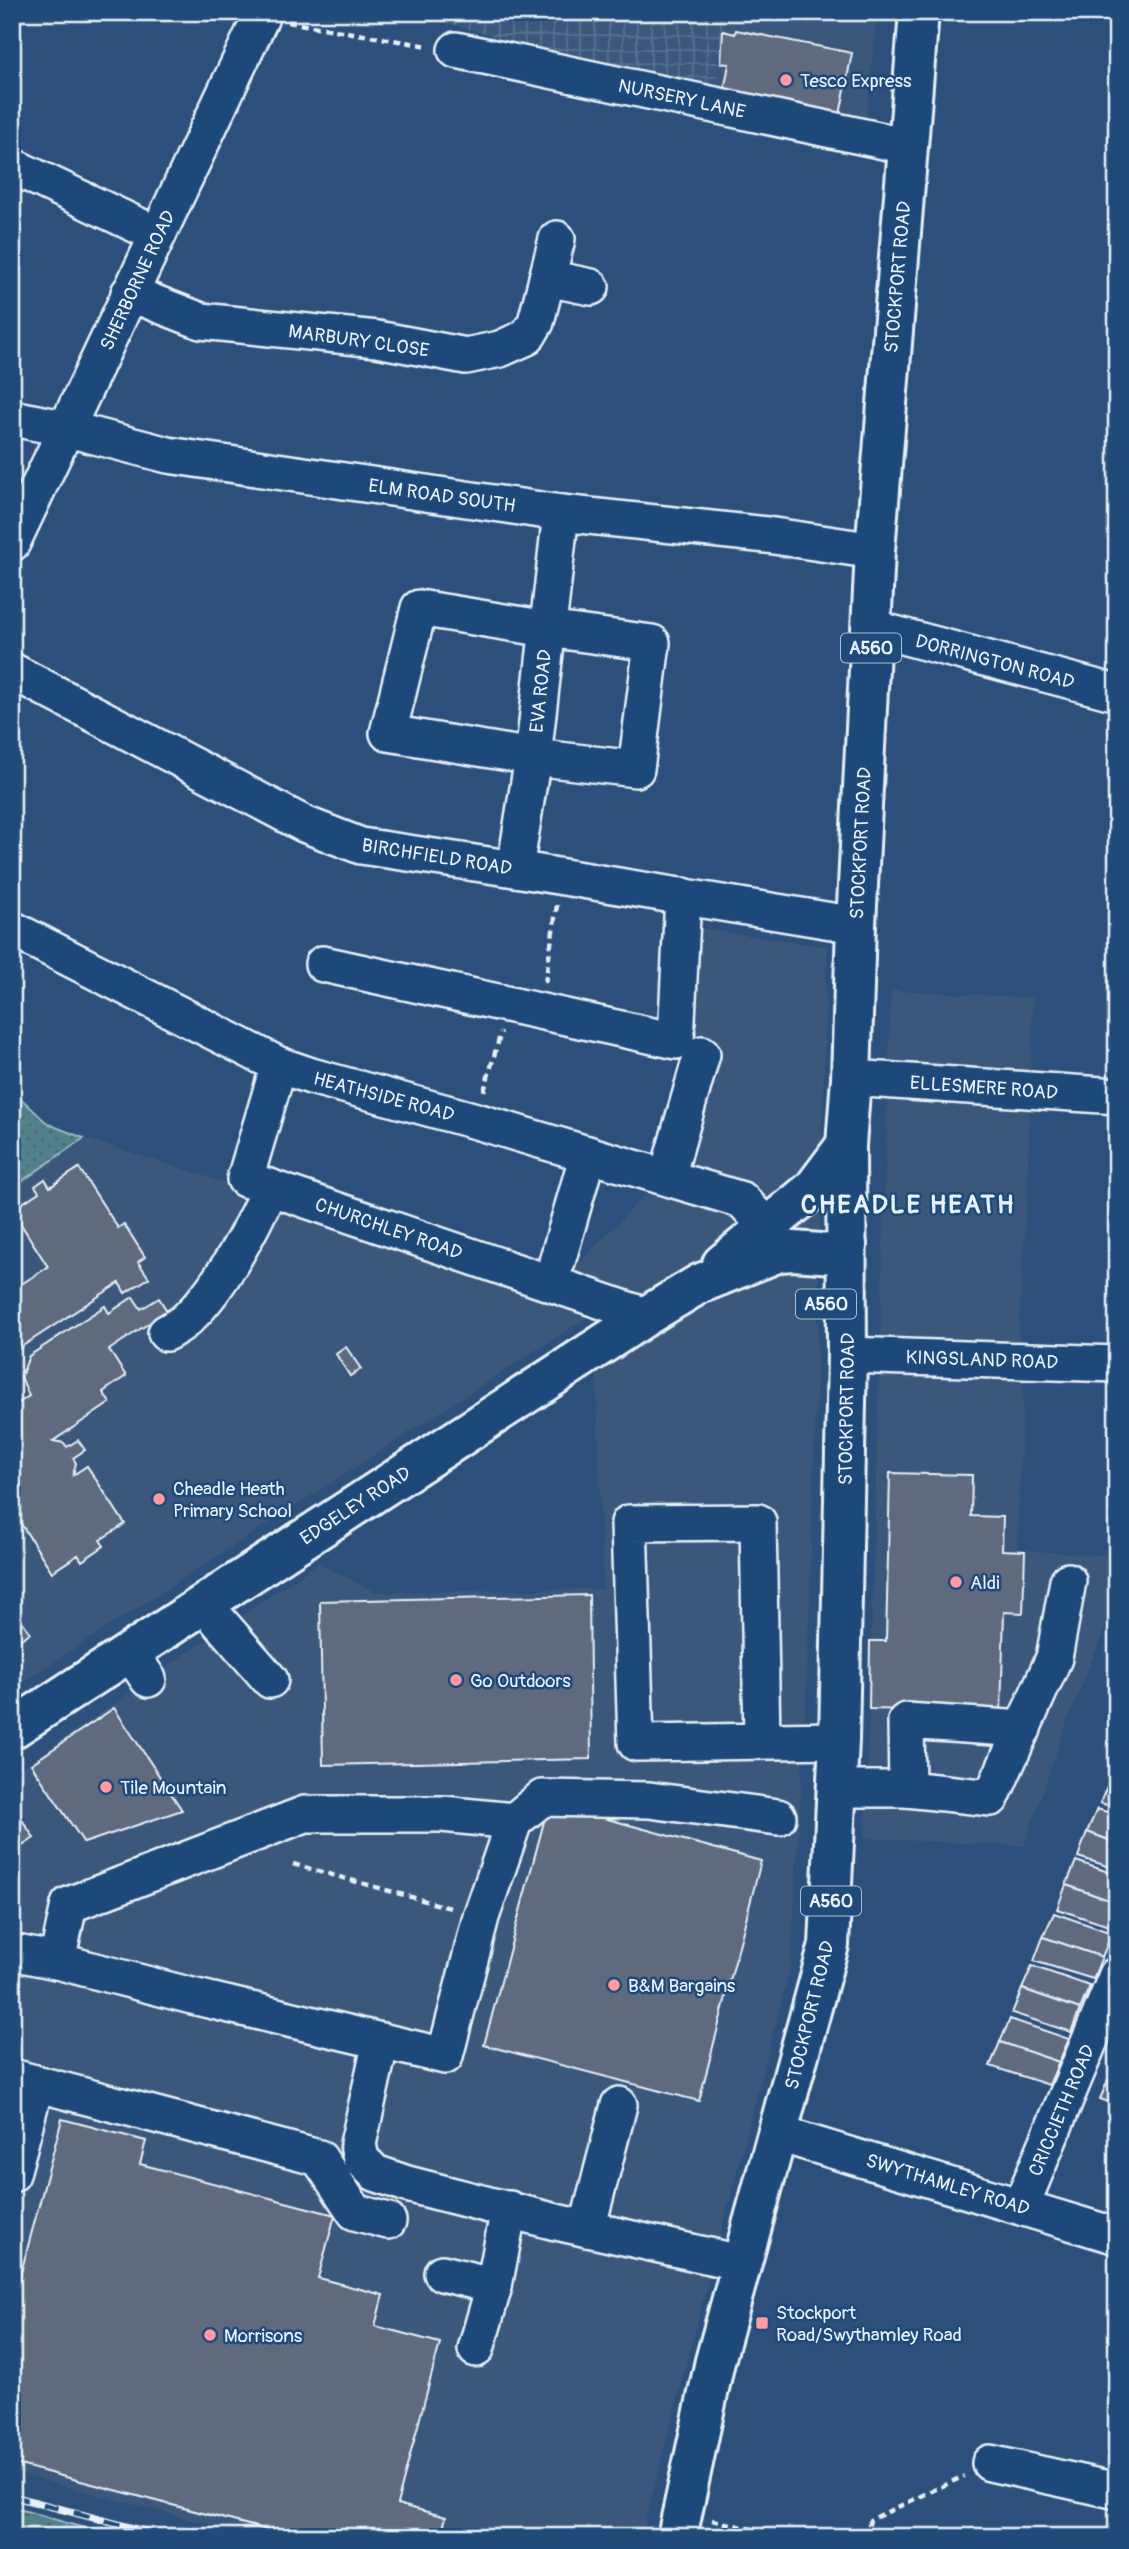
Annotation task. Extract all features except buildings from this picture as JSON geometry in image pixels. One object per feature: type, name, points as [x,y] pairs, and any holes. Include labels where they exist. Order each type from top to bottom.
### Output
[{"type":"main road","name":"STOCKPORT ROAD","points":[[680,2525],[715,2361],[829,1945],[839,1740],[847,1355],[846,1145],[856,925],[875,551],[919,12]]},
{"type":"main road","name":"EDGELEY ROAD","points":[[699,1284],[760,1216],[813,1189],[846,1145]]},
{"type":"main road","points":[[760,1216],[847,1235]]},
{"type":"main road","name":"EDGELEY ROAD","points":[[12,1729],[139,1665],[204,1604],[699,1284],[779,1252],[834,1254],[847,1235]]},
{"type":"main road","name":"A560","points":[[806,1252],[819,1265],[825,1276],[828,1335],[847,1355]]},
{"type":"street","name":"SHERBORNE ROAD","points":[[12,543],[261,17]]},
{"type":"street","name":"NURSERY LANE","points":[[456,50],[907,146]]},
{"type":"street","points":[[12,166],[158,235]]},
{"type":"street","name":"MARBURY CLOSE","points":[[130,293],[201,321],[377,339],[466,356],[500,349],[527,337],[536,322],[557,239]]},
{"type":"street","points":[[547,278],[591,287]]},
{"type":"street","name":"ELM ROAD SOUTH","points":[[12,418],[68,429],[168,455],[561,513],[767,535],[875,551]]},
{"type":"street","name":"EVA ROAD","points":[[515,869],[533,757],[561,513]]},
{"type":"street","points":[[419,607],[547,629],[652,643],[636,769],[533,757],[388,733],[419,607]]},
{"type":"street","name":"DORRINGTON ROAD","points":[[872,628],[1117,693]]},
{"type":"street","name":"BIRCHFIELD ROAD","points":[[12,671],[304,824],[361,846],[856,925]]},
{"type":"street","points":[[323,964],[676,1041],[683,896]]},
{"type":"street","name":"HEATHSIDE ROAD","points":[[12,929],[279,1065],[667,1177],[760,1216]]},
{"type":"street","points":[[667,1177],[702,1054]]},
{"type":"street","name":"CHURCHLEY ROAD","points":[[279,1065],[245,1179],[646,1316]]},
{"type":"street","name":"ELLESMERE ROAD","points":[[851,1078],[1117,1096]]},
{"type":"street","points":[[557,1262],[588,1154]]},
{"type":"street","points":[[166,1333],[188,1318],[205,1299],[251,1227],[270,1187]]},
{"type":"street","name":"KINGSLAND ROAD","points":[[847,1355],[1117,1364]]},
{"type":"street","points":[[762,1741],[758,1522],[629,1522],[636,1743],[839,1740]]},
{"type":"street","points":[[837,1789],[907,1788],[990,1798],[1054,1658],[1068,1581]]},
{"type":"street","points":[[204,1604],[270,1680]]},
{"type":"street","points":[[907,1788],[906,1721],[1023,1729]]},
{"type":"street","points":[[12,1952],[445,2056],[481,1917],[514,1821],[541,1798],[649,1800],[778,1817]]},
{"type":"street","points":[[57,1961],[69,1905],[306,1814],[442,1814],[514,1821]]},
{"type":"street","name":"CRICCIETH ROAD","points":[[1021,2206],[1117,1975]]},
{"type":"street","points":[[381,2041],[358,2144],[361,2158],[375,2173],[407,2184],[587,2229],[741,2263]]},
{"type":"street","points":[[12,2174],[24,2080],[319,2158],[355,2212],[388,2221]]},
{"type":"street","points":[[587,2229],[619,2105]]},
{"type":"street","name":"SWYTHAMLEY ROAD","points":[[779,2134],[1117,2236]]},
{"type":"street","points":[[477,2349],[494,2286],[509,2209]]},
{"type":"street","points":[[442,2273],[494,2286]]},
{"type":"street","points":[[990,2463],[1117,2491]]},
{"type":"path","points":[[261,17],[456,50]]},
{"type":"path","points":[[476,1121],[525,1008],[561,876]]},
{"type":"path","points":[[293,1864],[481,1917]]},
{"type":"path","points":[[866,2537],[870,2520],[990,2463]]},
{"type":"path","points":[[680,2525],[787,2537]]},
{"type":"shaded area","points":[[406,12],[723,12],[718,97]]},
{"type":"shaded area","points":[[723,12],[877,12],[866,125],[718,97]]},
{"type":"shaded area","points":[[689,927],[827,947],[816,1395],[807,1679],[791,1964],[641,2537],[256,2537],[12,2472],[12,1774],[318,1563],[375,1592],[603,1589],[596,1362],[638,1298],[570,1273],[678,1160],[709,1049],[682,1047]]},
{"type":"shaded area","points":[[891,990],[1033,998],[1027,1197],[1018,1341],[1024,1367],[1017,1550],[1117,1556],[1117,1598],[1065,1727],[1024,1846],[865,1838]]},
{"type":"shaded area","name":"Cheadle Heath Primary School","points":[[12,1090],[56,1129],[236,1186],[598,1310],[12,1689]]},
{"type":"green space","points":[[12,1090],[48,1124],[84,1138],[12,1188]]},
{"type":"green space","points":[[12,2507],[115,2537],[12,2537]]},
{"type":"railway","points":[[12,2496],[166,2537]]},
{"type":"place","name":"Tesco Express","points":[[786,80]]},
{"type":"place","name":"Cheadle Heath Primary School","points":[[159,1499]]},
{"type":"place","name":"Aldi","points":[[956,1582]]},
{"type":"place","name":"Go Outdoors","points":[[456,1680]]},
{"type":"place","name":"Tile Mountain","points":[[106,1787]]},
{"type":"place","name":"B&M Bargains","points":[[614,1985]]},
{"type":"place","name":"Stockport Road/Swythamley Road","points":[[762,2323]]},
{"type":"place","name":"Morrisons","points":[[210,2335]]},
{"type":"district","name":"CHEADLE HEATH","points":[[908,1204]]}]
